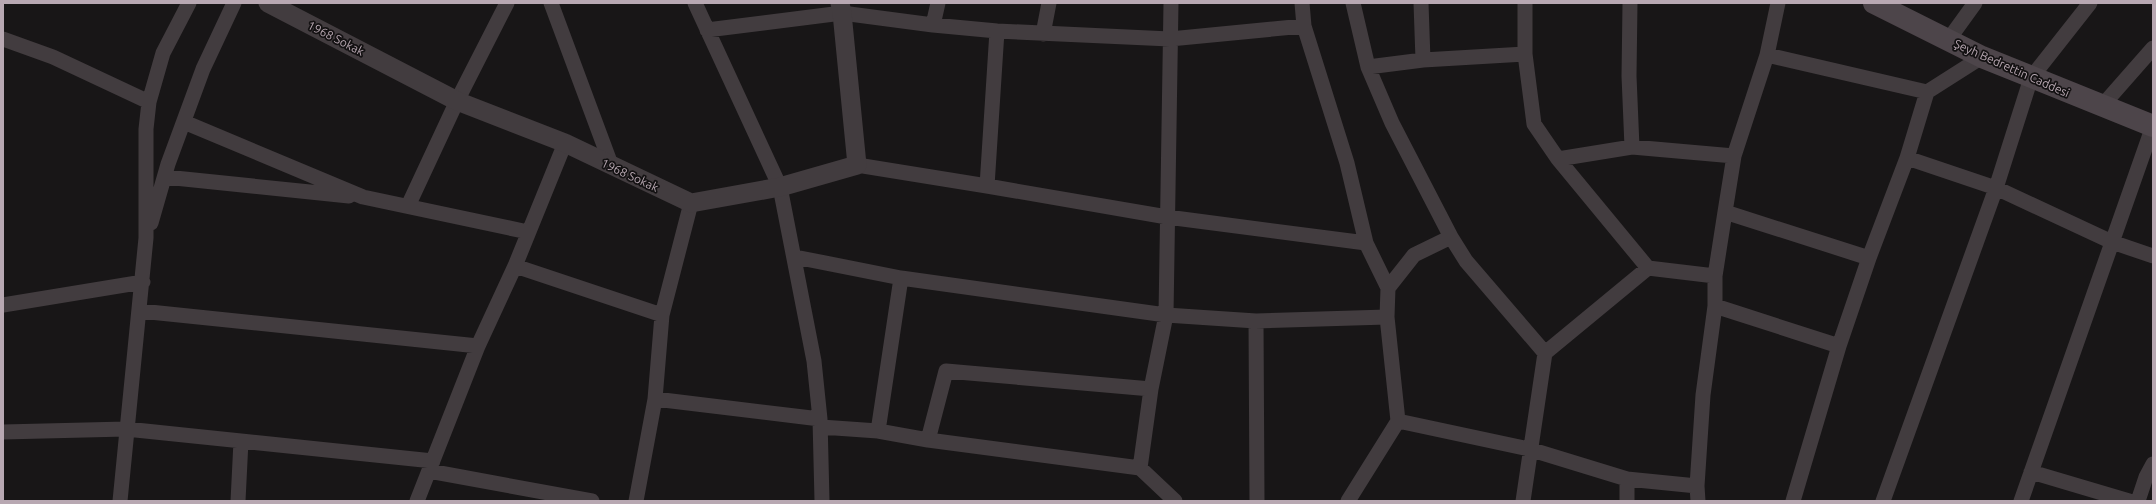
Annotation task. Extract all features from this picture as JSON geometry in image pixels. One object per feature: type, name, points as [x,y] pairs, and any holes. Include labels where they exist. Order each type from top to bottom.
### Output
[{"type":"main road","name":"Şeyh Bedrettin Caddesi","points":[[1874,3],[1949,39],[1982,57],[2153,126]]},
{"type":"street","points":[[120,501],[126,429],[143,282],[146,238],[146,136],[149,102],[163,53],[189,3]]},
{"type":"street","points":[[146,238],[165,177],[203,69],[234,3]]},
{"type":"street","name":"1968 Sokak","points":[[268,3],[457,101],[565,143],[612,167],[691,203]]},
{"type":"street","points":[[408,206],[457,101],[507,3]]},
{"type":"street","points":[[551,3],[612,167]]},
{"type":"street","points":[[695,3],[780,187],[795,257],[814,361],[820,423],[822,501]]},
{"type":"street","points":[[933,25],[938,3]]},
{"type":"street","points":[[1043,34],[1049,3]]},
{"type":"street","points":[[1140,468],[1150,389],[1166,315],[1170,3]]},
{"type":"street","points":[[1302,3],[1304,26],[1347,163],[1366,244],[1388,288],[1387,317],[1398,421],[1348,501]]},
{"type":"street","points":[[1353,3],[1368,67],[1392,124],[1451,237],[1466,261],[1544,353]]},
{"type":"street","points":[[1421,3],[1423,60]]},
{"type":"street","points":[[1525,3],[1525,54],[1534,124],[1558,159],[1648,268],[1715,276]]},
{"type":"street","points":[[1630,3],[1629,76],[1632,147]]},
{"type":"street","points":[[1398,421],[1529,449],[1627,478],[1697,494],[1703,395],[1715,306],[1715,276],[1734,156],[1767,55],[1778,3]]},
{"type":"street","points":[[1949,39],[1975,3]]},
{"type":"street","points":[[1883,501],[1996,188],[2031,78],[2090,3]]},
{"type":"street","points":[[707,30],[841,8],[933,25],[1043,34],[1170,39],[1304,26]]},
{"type":"street","points":[[841,8],[856,166]]},
{"type":"street","points":[[987,186],[997,31]]},
{"type":"street","points":[[3,39],[53,57],[149,102]]},
{"type":"street","points":[[2102,106],[2153,48]]},
{"type":"street","points":[[1368,67],[1423,60],[1525,54]]},
{"type":"street","points":[[1767,55],[1927,92]]},
{"type":"street","points":[[1793,501],[1840,346],[1869,258],[1907,158],[1927,92],[1982,57]]},
{"type":"street","points":[[184,122],[368,198]]},
{"type":"street","points":[[2021,501],[2153,126]]},
{"type":"street","points":[[417,501],[478,346],[515,266],[565,143]]},
{"type":"street","points":[[1558,159],[1632,147],[1734,156]]},
{"type":"street","points":[[1907,158],[1996,188],[2112,242],[2153,256]]},
{"type":"street","points":[[636,501],[655,399],[662,315],[691,203],[780,187],[856,166],[987,186],[1167,217],[1366,244]]},
{"type":"street","points":[[165,177],[368,198],[528,232]]},
{"type":"street","points":[[1725,212],[1869,258]]},
{"type":"street","points":[[1388,288],[1414,255],[1451,237]]},
{"type":"street","points":[[795,257],[901,278],[1166,315],[1256,321],[1387,317]]},
{"type":"street","points":[[515,266],[662,315]]},
{"type":"street","points":[[1523,501],[1529,449],[1536,418],[1544,353],[1648,268]]},
{"type":"street","points":[[878,431],[901,278]]},
{"type":"street","points":[[3,304],[143,282]]},
{"type":"street","points":[[1715,306],[1840,346]]},
{"type":"street","points":[[140,311],[478,346]]},
{"type":"street","points":[[1256,321],[1257,501]]},
{"type":"street","points":[[928,440],[946,371],[1150,389]]},
{"type":"street","points":[[655,399],[878,431],[928,440],[1140,468],[1175,501]]},
{"type":"street","points":[[3,432],[126,429],[241,441],[431,466],[592,501]]},
{"type":"street","points":[[238,501],[241,441]]},
{"type":"street","points":[[2138,501],[2146,477],[2153,464]]},
{"type":"street","points":[[2031,472],[2129,501]]},
{"type":"street","points":[[1627,478],[1627,501]]}]
